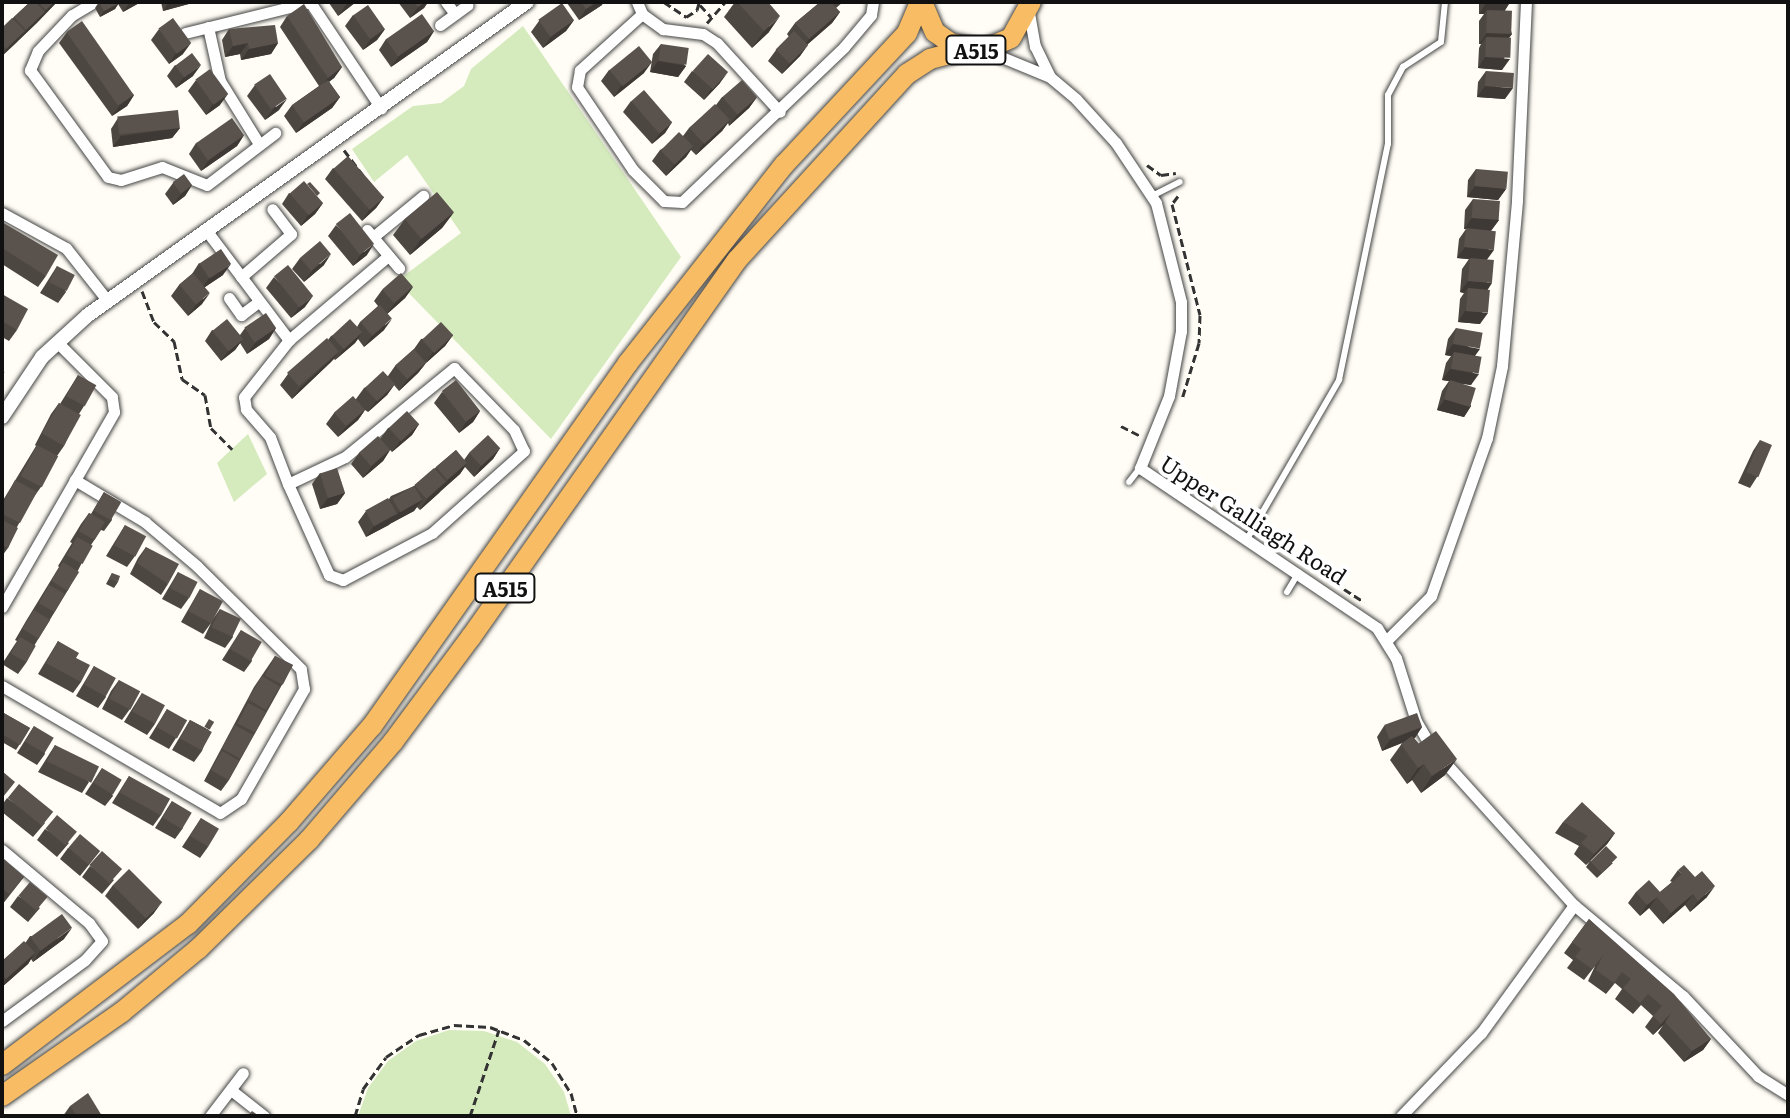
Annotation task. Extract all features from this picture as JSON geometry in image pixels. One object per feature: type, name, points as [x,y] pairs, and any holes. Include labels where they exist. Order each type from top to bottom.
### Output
[{"type":"highway","name":"A515","points":[[921,2],[935,32],[975,50]]},
{"type":"highway","name":"A515","points":[[2,1065],[106,991],[188,924],[289,822],[372,726],[628,363],[784,165],[907,33],[921,2]]},
{"type":"highway","name":"A515","points":[[2,1096],[122,1012],[198,949],[309,840],[393,742],[471,637],[737,260],[907,74],[930,59],[975,50],[1011,38],[1030,7]]},
{"type":"street","points":[[94,2],[72,15],[38,51],[30,70],[108,177],[121,180],[162,167],[207,185],[275,133]]},
{"type":"street","points":[[185,33],[310,2],[381,108]]},
{"type":"street","points":[[446,2],[455,14]]},
{"type":"street","points":[[2,417],[42,357],[107,300],[527,2]]},
{"type":"street","points":[[780,112],[703,34],[663,29],[640,8],[576,78],[633,170],[664,201],[682,202],[780,112],[844,47],[871,15],[873,2]]},
{"type":"street","points":[[1386,641],[1431,596],[1487,438],[1502,366],[1517,200],[1526,2]]},
{"type":"street","points":[[440,25],[468,5]]},
{"type":"street","name":"Upper Galliagh Road","points":[[1030,7],[1035,46],[1050,77],[1116,143],[1152,196],[1167,235],[1181,302],[1176,367],[1140,468],[1354,609],[1386,641],[1431,747],[1574,905],[1683,996],[1758,1076],[1788,1095]]},
{"type":"street","points":[[208,27],[220,81],[259,144]]},
{"type":"street","name":"Upper Galliagh Road","points":[[975,50],[1050,77]]},
{"type":"street","points":[[399,268],[370,233],[423,196]]},
{"type":"street","points":[[241,277],[291,234],[272,209]]},
{"type":"street","points":[[2,213],[66,248],[107,300]]},
{"type":"street","points":[[206,230],[289,340]]},
{"type":"street","points":[[288,484],[345,457],[454,368],[514,430],[524,451],[432,533],[343,580],[329,575],[288,484],[270,437],[246,409],[244,397],[289,340],[388,256]]},
{"type":"street","points":[[229,298],[241,315],[258,302]]},
{"type":"street","points":[[2,607],[8,585],[75,480],[114,405],[58,343]]},
{"type":"street","points":[[2,686],[220,813],[241,799],[304,689],[301,669],[197,566],[145,522],[75,480]]},
{"type":"street","points":[[2,850],[89,923],[102,941],[85,960],[2,1021]]},
{"type":"street","points":[[1401,1116],[1481,1033],[1574,905]]},
{"type":"street","points":[[210,1116],[243,1073]]},
{"type":"street","points":[[231,1090],[264,1116]]},
{"type":"lane","points":[[1247,539],[1339,380],[1388,144],[1388,95],[1403,67],[1441,42],[1445,2]]},
{"type":"lane","points":[[1152,196],[1180,182]]},
{"type":"lane","points":[[1129,482],[1140,468]]},
{"type":"lane","points":[[1287,592],[1299,572]]},
{"type":"path","points":[[664,2],[686,17],[697,10],[698,3]]},
{"type":"path","points":[[703,34],[725,2]]},
{"type":"path","points":[[698,3],[712,18]]},
{"type":"path","points":[[344,150],[394,219]]},
{"type":"path","points":[[1175,219],[1200,315],[1188,384]]},
{"type":"path","points":[[135,281],[154,322],[174,341],[182,379],[205,395],[211,428],[232,449]]},
{"type":"path","points":[[1121,426],[1152,441]]},
{"type":"path","points":[[355,1116],[363,1089],[386,1057],[419,1035],[454,1025],[499,1030],[524,1040],[552,1063],[571,1093],[577,1116]]},
{"type":"path","points":[[471,1115],[499,1030]]},
{"type":"green space","points":[[523,26],[681,257],[551,439],[397,281],[461,233],[407,155],[374,182],[352,149],[413,106],[441,103],[464,86],[471,69]]},
{"type":"green space","points":[[248,434],[267,474],[234,502],[217,463]]},
{"type":"green space","points":[[449,1030],[484,1031],[517,1042],[545,1064],[564,1092],[571,1116],[358,1116],[368,1088],[388,1061],[416,1041]]},
{"type":"building","points":[[30,2],[35,2],[45,12],[26,30],[14,17]]},
{"type":"building","points":[[38,2],[54,2],[46,10]]},
{"type":"building","points":[[99,2],[118,2],[119,3],[104,11]]},
{"type":"building","points":[[581,2],[597,2],[586,9]]},
{"type":"building","points":[[737,2],[768,2],[780,16],[764,31]]},
{"type":"building","points":[[820,2],[831,2],[840,12],[809,39],[795,23]]},
{"type":"building","points":[[562,3],[574,20],[550,37],[538,20]]},
{"type":"building","points":[[304,4],[342,67],[328,78],[287,16]]},
{"type":"building","points":[[368,5],[385,29],[370,39],[353,15]]},
{"type":"building","points":[[1487,10],[1512,11],[1511,34],[1486,33]]},
{"type":"building","points":[[422,14],[434,31],[398,56],[386,39]]},
{"type":"building","points":[[12,18],[25,31],[6,49],[2,45],[2,28]]},
{"type":"building","points":[[173,18],[191,43],[177,54],[158,29]]},
{"type":"building","points":[[82,21],[134,95],[118,106],[66,32]]},
{"type":"building","points":[[275,25],[278,43],[249,49],[248,43],[233,46],[229,29]]},
{"type":"building","points":[[794,31],[808,45],[790,64],[776,49]]},
{"type":"building","points":[[1486,37],[1511,38],[1510,58],[1485,57]]},
{"type":"building","points":[[661,44],[689,48],[686,65],[659,61]]},
{"type":"building","points":[[639,46],[652,62],[623,86],[609,70]]},
{"type":"building","points":[[192,53],[201,65],[184,78],[175,66]]},
{"type":"building","points":[[708,54],[728,72],[713,89],[693,71]]},
{"type":"building","points":[[210,69],[228,94],[214,105],[195,80]]},
{"type":"building","points":[[1486,71],[1514,73],[1513,88],[1485,86]]},
{"type":"building","points":[[270,74],[287,99],[271,109],[254,85]]},
{"type":"building","points":[[328,80],[340,97],[304,122],[292,105]]},
{"type":"building","points":[[742,80],[757,97],[737,114],[722,97]]},
{"type":"building","points":[[644,90],[672,122],[659,134],[631,101]]},
{"type":"building","points":[[715,104],[730,120],[704,144],[689,128]]},
{"type":"building","points":[[178,110],[180,128],[119,134],[117,116]]},
{"type":"building","points":[[232,118],[244,135],[208,160],[196,143]]},
{"type":"building","points":[[679,132],[693,146],[675,165],[661,150]]},
{"type":"building","points":[[348,156],[384,198],[370,210],[334,168]]},
{"type":"building","points":[[1476,169],[1508,172],[1506,189],[1475,186]]},
{"type":"building","points":[[184,174],[192,185],[181,194],[173,182]]},
{"type":"building","points":[[304,181],[323,203],[309,215],[290,193]]},
{"type":"building","points":[[310,182],[320,193],[317,196],[307,184]]},
{"type":"building","points":[[437,192],[454,212],[422,239],[405,219]]},
{"type":"building","points":[[1473,199],[1500,201],[1499,220],[1472,218]]},
{"type":"building","points":[[350,213],[374,244],[360,255],[336,224]]},
{"type":"building","points":[[2,222],[58,255],[46,276],[2,248]]},
{"type":"building","points":[[1466,228],[1496,231],[1494,250],[1464,247]]},
{"type":"building","points":[[320,241],[331,254],[311,271],[300,258]]},
{"type":"building","points":[[221,249],[231,264],[210,278],[199,264]]},
{"type":"building","points":[[1470,258],[1494,260],[1492,283],[1468,281]]},
{"type":"building","points":[[288,265],[313,296],[299,307],[274,276]]},
{"type":"building","points":[[57,266],[75,275],[67,291],[49,282]]},
{"type":"building","points":[[193,273],[210,293],[196,304],[179,285]]},
{"type":"building","points":[[401,273],[413,287],[394,303],[382,289]]},
{"type":"building","points":[[1468,288],[1490,290],[1488,313],[1466,311]]},
{"type":"building","points":[[2,294],[28,309],[17,330],[2,321]]},
{"type":"building","points":[[380,305],[392,319],[372,336],[360,322]]},
{"type":"building","points":[[266,313],[276,328],[255,342],[244,328]]},
{"type":"building","points":[[227,319],[243,339],[229,351],[212,331]]},
{"type":"building","points":[[350,319],[362,332],[344,349],[332,336]]},
{"type":"building","points":[[441,322],[453,335],[434,353],[422,340]]},
{"type":"building","points":[[1456,328],[1483,333],[1480,348],[1453,344]]},
{"type":"building","points":[[327,338],[339,352],[299,386],[287,373]]},
{"type":"building","points":[[414,349],[426,363],[407,379],[395,365]]},
{"type":"building","points":[[1454,352],[1482,357],[1479,374],[1451,369]]},
{"type":"building","points":[[383,371],[395,384],[377,401],[365,388]]},
{"type":"building","points":[[78,375],[96,385],[85,406],[66,396]]},
{"type":"building","points":[[456,380],[480,411],[466,422],[442,391]]},
{"type":"building","points":[[1450,380],[1476,388],[1470,407],[1444,399]]},
{"type":"building","points":[[353,396],[365,410],[346,426],[334,412]]},
{"type":"building","points":[[59,403],[81,415],[64,446],[42,434]]},
{"type":"building","points":[[407,411],[419,424],[401,441],[389,428]]},
{"type":"building","points":[[488,435],[500,448],[481,466],[469,453]]},
{"type":"building","points":[[378,436],[390,450],[371,466],[359,452]]},
{"type":"building","points":[[1760,440],[1772,445],[1758,477],[1746,472]]},
{"type":"building","points":[[37,445],[58,456],[42,487],[21,476]]},
{"type":"building","points":[[456,450],[467,463],[447,480],[436,467]]},
{"type":"building","points":[[337,468],[345,493],[328,498],[320,474]]},
{"type":"building","points":[[434,468],[446,482],[426,499],[414,485]]},
{"type":"building","points":[[15,480],[37,492],[20,523],[2,514],[2,505]]},
{"type":"building","points":[[414,486],[422,500],[400,512],[392,498]]},
{"type":"building","points":[[104,492],[121,502],[111,520],[94,510]]},
{"type":"building","points":[[388,498],[397,514],[374,526],[365,511]]},
{"type":"building","points":[[89,513],[105,522],[95,540],[79,531]]},
{"type":"building","points":[[2,520],[18,528],[8,548],[2,545]]},
{"type":"building","points":[[125,525],[146,536],[135,557],[114,545]]},
{"type":"building","points":[[77,537],[93,546],[83,564],[67,555]]},
{"type":"building","points":[[146,547],[179,564],[168,584],[137,563]]},
{"type":"building","points":[[63,562],[79,572],[67,591],[51,581]]},
{"type":"building","points":[[178,572],[198,582],[189,598],[170,588]]},
{"type":"building","points":[[112,573],[120,576],[118,582],[109,579]]},
{"type":"building","points":[[49,585],[65,594],[55,612],[39,603]]},
{"type":"building","points":[[200,589],[223,601],[211,623],[188,611]]},
{"type":"building","points":[[220,609],[241,619],[232,637],[212,627]]},
{"type":"building","points":[[34,610],[50,620],[38,639],[22,629]]},
{"type":"building","points":[[241,630],[262,642],[251,661],[230,649]]},
{"type":"building","points":[[20,637],[36,646],[27,662],[11,654]]},
{"type":"building","points":[[58,641],[79,653],[76,658],[90,665],[81,682],[46,663]]},
{"type":"building","points":[[275,656],[293,665],[283,685],[265,676]]},
{"type":"building","points":[[94,666],[116,678],[106,696],[84,684]]},
{"type":"building","points":[[262,676],[280,687],[266,710],[248,699]]},
{"type":"building","points":[[119,680],[140,691],[130,710],[109,699]]},
{"type":"building","points":[[142,693],[165,705],[155,724],[132,712]]},
{"type":"building","points":[[248,703],[266,712],[255,733],[238,723]]},
{"type":"building","points":[[167,709],[187,720],[177,739],[157,727]]},
{"type":"building","points":[[2,712],[30,728],[20,745],[2,734]]},
{"type":"building","points":[[1417,713],[1422,727],[1389,739],[1384,725]]},
{"type":"building","points":[[209,719],[214,722],[210,730],[204,727]]},
{"type":"building","points":[[190,720],[212,732],[202,750],[180,738]]},
{"type":"building","points":[[235,725],[253,735],[240,759],[222,749]]},
{"type":"building","points":[[34,726],[54,738],[44,753],[25,741]]},
{"type":"building","points":[[1436,731],[1457,759],[1432,776],[1424,764],[1418,768],[1401,744],[1412,736],[1418,744]]},
{"type":"building","points":[[55,745],[99,766],[91,783],[47,761]]},
{"type":"building","points":[[222,751],[239,761],[228,780],[211,770]]},
{"type":"building","points":[[102,768],[122,780],[113,794],[93,783]]},
{"type":"building","points":[[2,771],[15,782],[3,797],[2,796]]},
{"type":"building","points":[[129,776],[170,799],[161,815],[120,793]]},
{"type":"building","points":[[19,784],[53,812],[42,826],[8,798]]},
{"type":"building","points":[[172,801],[192,813],[182,829],[162,817]]},
{"type":"building","points":[[1582,802],[1615,833],[1594,854],[1581,843],[1588,836],[1563,822]]},
{"type":"building","points":[[57,815],[77,832],[65,846],[45,829]]},
{"type":"building","points":[[201,818],[219,829],[208,847],[190,836]]},
{"type":"building","points":[[80,834],[100,851],[88,865],[68,848]]},
{"type":"building","points":[[1606,846],[1617,857],[1602,873],[1590,862]]},
{"type":"building","points":[[102,851],[122,869],[109,883],[89,865]]},
{"type":"building","points":[[2,858],[24,877],[9,894],[2,888]]},
{"type":"building","points":[[1684,865],[1695,877],[1702,871],[1715,886],[1698,901],[1693,894],[1671,913],[1657,897],[1647,905],[1636,892],[1649,880],[1660,892],[1682,874],[1678,870]]},
{"type":"building","points":[[129,869],[162,902],[146,918],[113,885]]},
{"type":"building","points":[[30,882],[48,897],[36,911],[18,896]]},
{"type":"building","points":[[62,914],[72,928],[40,951],[30,937]]},
{"type":"building","points":[[1589,919],[1674,994],[1711,1039],[1692,1051],[1665,1022],[1672,1012],[1661,1024],[1653,1016],[1662,1006],[1648,994],[1640,1003],[1623,988],[1631,979],[1622,972],[1614,983],[1596,970],[1603,955],[1592,969],[1575,957],[1581,949],[1572,942]]},
{"type":"building","points":[[24,941],[35,953],[6,979],[2,975],[2,961]]},
{"type":"building","points":[[88,1093],[102,1116],[77,1116],[70,1106]]}]
